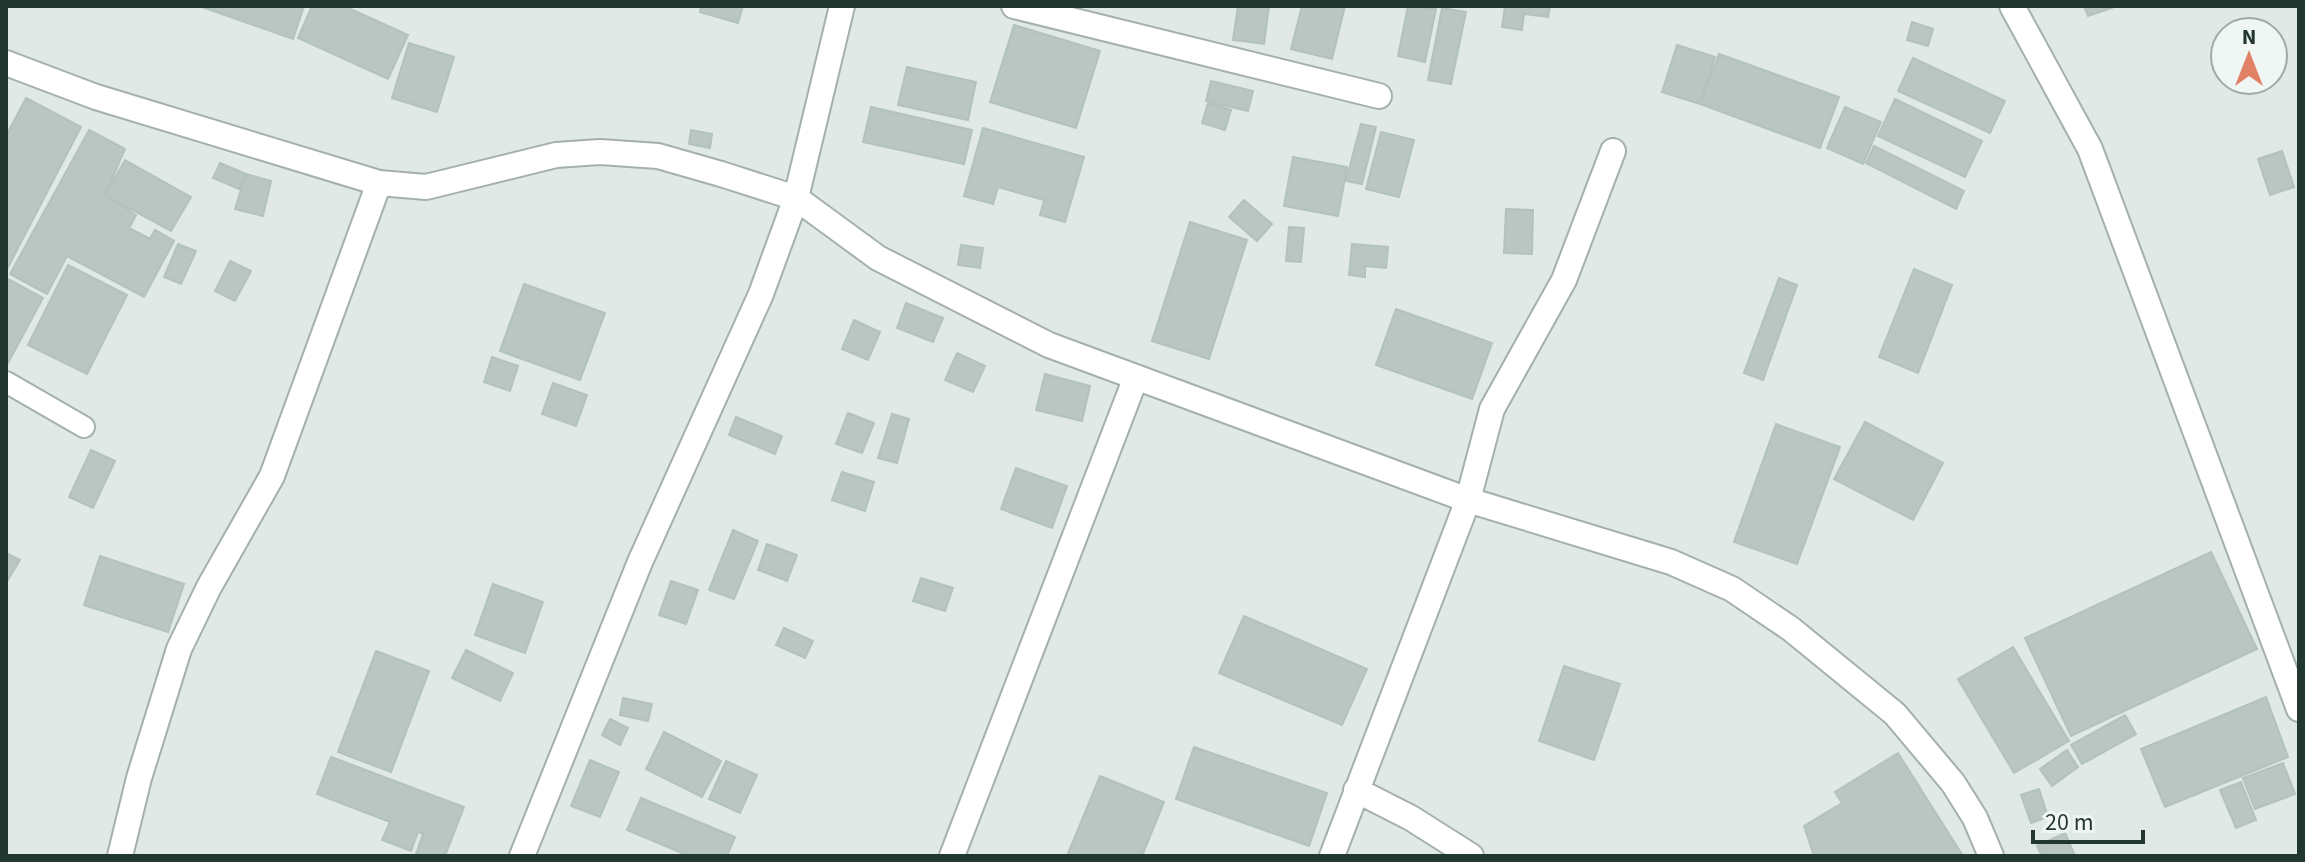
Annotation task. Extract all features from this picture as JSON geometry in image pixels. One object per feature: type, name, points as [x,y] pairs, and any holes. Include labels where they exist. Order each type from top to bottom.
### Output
[{"type":"street","points":[[522,856],[640,562],[761,294],[796,198],[842,6]]},
{"type":"street","points":[[1014,6],[1379,96]]},
{"type":"street","points":[[2012,6],[2090,149],[2299,709]]},
{"type":"street","points":[[6,63],[96,97],[379,183],[426,187],[556,155],[600,152],[658,156],[796,198],[878,258],[1049,345],[1468,500],[1671,562],[1732,589],[1780,621],[1895,714],[1922,743],[1975,818],[1991,856]]},
{"type":"street","points":[[1332,856],[1468,500],[1492,409],[1564,280],[1613,151]]},
{"type":"street","points":[[120,856],[139,778],[179,649],[209,587],[272,476],[379,183]]},
{"type":"street","points":[[952,856],[1136,377]]},
{"type":"street","points":[[1356,790],[1411,818],[1471,856]]},
{"type":"lane","points":[[6,382],[84,427]]},
{"type":"building","points":[[199,6],[304,6],[293,39]]},
{"type":"building","points":[[312,6],[344,6],[408,35],[388,79],[298,38]]},
{"type":"building","points":[[701,6],[743,6],[738,23],[700,12]]},
{"type":"building","points":[[1238,6],[1269,6],[1264,44],[1233,40]]},
{"type":"building","points":[[1302,6],[1345,6],[1332,59],[1291,49]]},
{"type":"building","points":[[1408,6],[1436,9],[1425,62],[1398,56]]},
{"type":"building","points":[[1505,6],[1550,6],[1548,17],[1524,14],[1522,30],[1502,27]]},
{"type":"building","points":[[2084,6],[2117,6],[2088,16]]},
{"type":"building","points":[[1442,8],[1466,12],[1451,84],[1428,80]]},
{"type":"building","points":[[1912,22],[1933,29],[1928,46],[1907,40]]},
{"type":"building","points":[[1014,25],[1100,51],[1076,128],[990,102]]},
{"type":"building","points":[[409,43],[454,57],[437,112],[392,98]]},
{"type":"building","points":[[1677,45],[1715,57],[1700,104],[1662,92]]},
{"type":"building","points":[[1719,54],[1839,97],[1820,148],[1700,104]]},
{"type":"building","points":[[1913,58],[2005,101],[1990,133],[1898,91]]},
{"type":"building","points":[[907,67],[976,82],[968,120],[898,105]]},
{"type":"building","points":[[1211,81],[1253,91],[1248,111],[1206,101]]},
{"type":"building","points":[[26,98],[81,127],[6,271],[6,136]]},
{"type":"building","points":[[1895,99],[1982,141],[1965,177],[1878,136]]},
{"type":"building","points":[[1208,103],[1231,110],[1225,130],[1202,123]]},
{"type":"building","points":[[871,107],[972,130],[964,164],[863,142]]},
{"type":"building","points":[[1845,107],[1881,122],[1863,164],[1827,148]]},
{"type":"building","points":[[1361,124],[1376,127],[1362,184],[1346,181]]},
{"type":"building","points":[[983,128],[1084,157],[1065,222],[1040,215],[1044,200],[998,187],[993,204],[964,196]]},
{"type":"building","points":[[89,130],[125,149],[105,195],[136,215],[129,228],[150,239],[155,230],[174,241],[144,297],[67,256],[47,294],[10,274]]},
{"type":"building","points":[[691,130],[712,134],[710,148],[689,144]]},
{"type":"building","points":[[1381,132],[1414,140],[1399,197],[1366,189]]},
{"type":"building","points":[[1874,146],[1964,191],[1956,209],[1866,163]]},
{"type":"building","points":[[2282,151],[2294,187],[2270,195],[2258,159]]},
{"type":"building","points":[[1293,157],[1347,167],[1338,216],[1284,206]]},
{"type":"building","points":[[125,160],[191,197],[171,231],[105,195]]},
{"type":"building","points":[[220,163],[246,174],[239,189],[213,178]]},
{"type":"building","points":[[246,174],[271,181],[263,216],[235,209]]},
{"type":"building","points":[[1244,200],[1272,224],[1257,241],[1229,217]]},
{"type":"building","points":[[1506,209],[1533,210],[1532,254],[1504,253]]},
{"type":"building","points":[[1190,222],[1247,240],[1209,359],[1152,341]]},
{"type":"building","points":[[1289,227],[1304,228],[1301,262],[1286,261]]},
{"type":"building","points":[[178,244],[196,251],[181,284],[164,277]]},
{"type":"building","points":[[1352,244],[1388,247],[1386,268],[1365,266],[1365,277],[1349,275]]},
{"type":"building","points":[[961,245],[983,248],[980,268],[958,265]]},
{"type":"building","points":[[230,261],[251,271],[235,301],[215,291]]},
{"type":"building","points":[[68,265],[127,295],[87,374],[28,345]]},
{"type":"building","points":[[1914,269],[1952,285],[1918,373],[1879,357]]},
{"type":"building","points":[[6,278],[43,298],[8,363],[6,363]]},
{"type":"building","points":[[1779,278],[1797,285],[1763,380],[1744,373]]},
{"type":"building","points":[[524,284],[605,313],[580,380],[500,351]]},
{"type":"building","points":[[906,303],[943,318],[933,342],[897,328]]},
{"type":"building","points":[[1396,309],[1492,343],[1472,399],[1376,365]]},
{"type":"building","points":[[854,320],[880,332],[868,360],[842,349]]},
{"type":"building","points":[[957,353],[985,366],[973,392],[945,380]]},
{"type":"building","points":[[492,357],[518,366],[510,391],[484,382]]},
{"type":"building","points":[[1045,374],[1090,386],[1082,421],[1036,410]]},
{"type":"building","points":[[553,383],[587,395],[576,426],[542,414]]},
{"type":"building","points":[[848,413],[874,423],[862,453],[836,444]]},
{"type":"building","points":[[892,414],[909,419],[897,463],[878,458]]},
{"type":"building","points":[[736,417],[782,436],[775,454],[729,435]]},
{"type":"building","points":[[1865,422],[1943,463],[1913,520],[1834,479]]},
{"type":"building","points":[[1776,424],[1840,447],[1797,564],[1734,542]]},
{"type":"building","points":[[91,450],[115,461],[93,508],[69,497]]},
{"type":"building","points":[[1016,468],[1067,486],[1052,528],[1001,509]]},
{"type":"building","points":[[842,472],[874,482],[865,511],[832,500]]},
{"type":"building","points":[[733,530],[758,541],[734,599],[709,590]]},
{"type":"building","points":[[767,544],[797,555],[787,581],[758,570]]},
{"type":"building","points":[[2211,552],[2257,649],[2071,736],[2025,638]]},
{"type":"building","points":[[6,553],[20,560],[6,583]]},
{"type":"building","points":[[100,556],[184,584],[168,632],[84,605]]},
{"type":"building","points":[[921,578],[953,588],[945,611],[913,601]]},
{"type":"building","points":[[671,581],[698,590],[686,624],[659,615]]},
{"type":"building","points":[[493,584],[543,602],[525,653],[475,635]]},
{"type":"building","points":[[1244,616],[1367,669],[1342,725],[1219,673]]},
{"type":"building","points":[[784,628],[813,641],[805,658],[776,645]]},
{"type":"building","points":[[2013,647],[2069,741],[2014,773],[1958,679]]},
{"type":"building","points":[[466,650],[513,673],[500,701],[452,678]]},
{"type":"building","points":[[376,651],[429,671],[391,772],[338,752]]},
{"type":"building","points":[[1564,666],[1620,684],[1594,760],[1539,741]]},
{"type":"building","points":[[2266,697],[2288,757],[2165,807],[2141,749]]},
{"type":"building","points":[[623,698],[652,704],[648,721],[620,715]]},
{"type":"building","points":[[2125,715],[2136,734],[2082,764],[2071,745]]},
{"type":"building","points":[[610,719],[628,728],[620,745],[602,735]]},
{"type":"building","points":[[664,732],[721,761],[702,797],[646,769]]},
{"type":"building","points":[[1194,747],[1327,793],[1309,846],[1176,799]]},
{"type":"building","points":[[2067,750],[2078,767],[2052,786],[2040,769]]},
{"type":"building","points":[[1898,753],[1963,856],[1814,856],[1804,826],[1842,803],[1835,792]]},
{"type":"building","points":[[331,757],[464,807],[445,856],[416,854],[423,834],[418,832],[411,851],[382,840],[390,822],[317,794]]},
{"type":"building","points":[[590,760],[619,772],[600,817],[571,806]]},
{"type":"building","points":[[726,761],[757,775],[740,813],[709,799]]},
{"type":"building","points":[[2283,763],[2295,794],[2255,809],[2243,778]]},
{"type":"building","points":[[1100,776],[1164,802],[1142,856],[1067,856]]},
{"type":"building","points":[[2241,782],[2256,820],[2236,828],[2220,790]]},
{"type":"building","points":[[2039,789],[2048,817],[2031,823],[2021,795]]},
{"type":"building","points":[[641,798],[735,837],[727,856],[689,856],[627,830]]},
{"type":"building","points":[[2065,833],[2075,856],[2042,856],[2037,846]]}]
